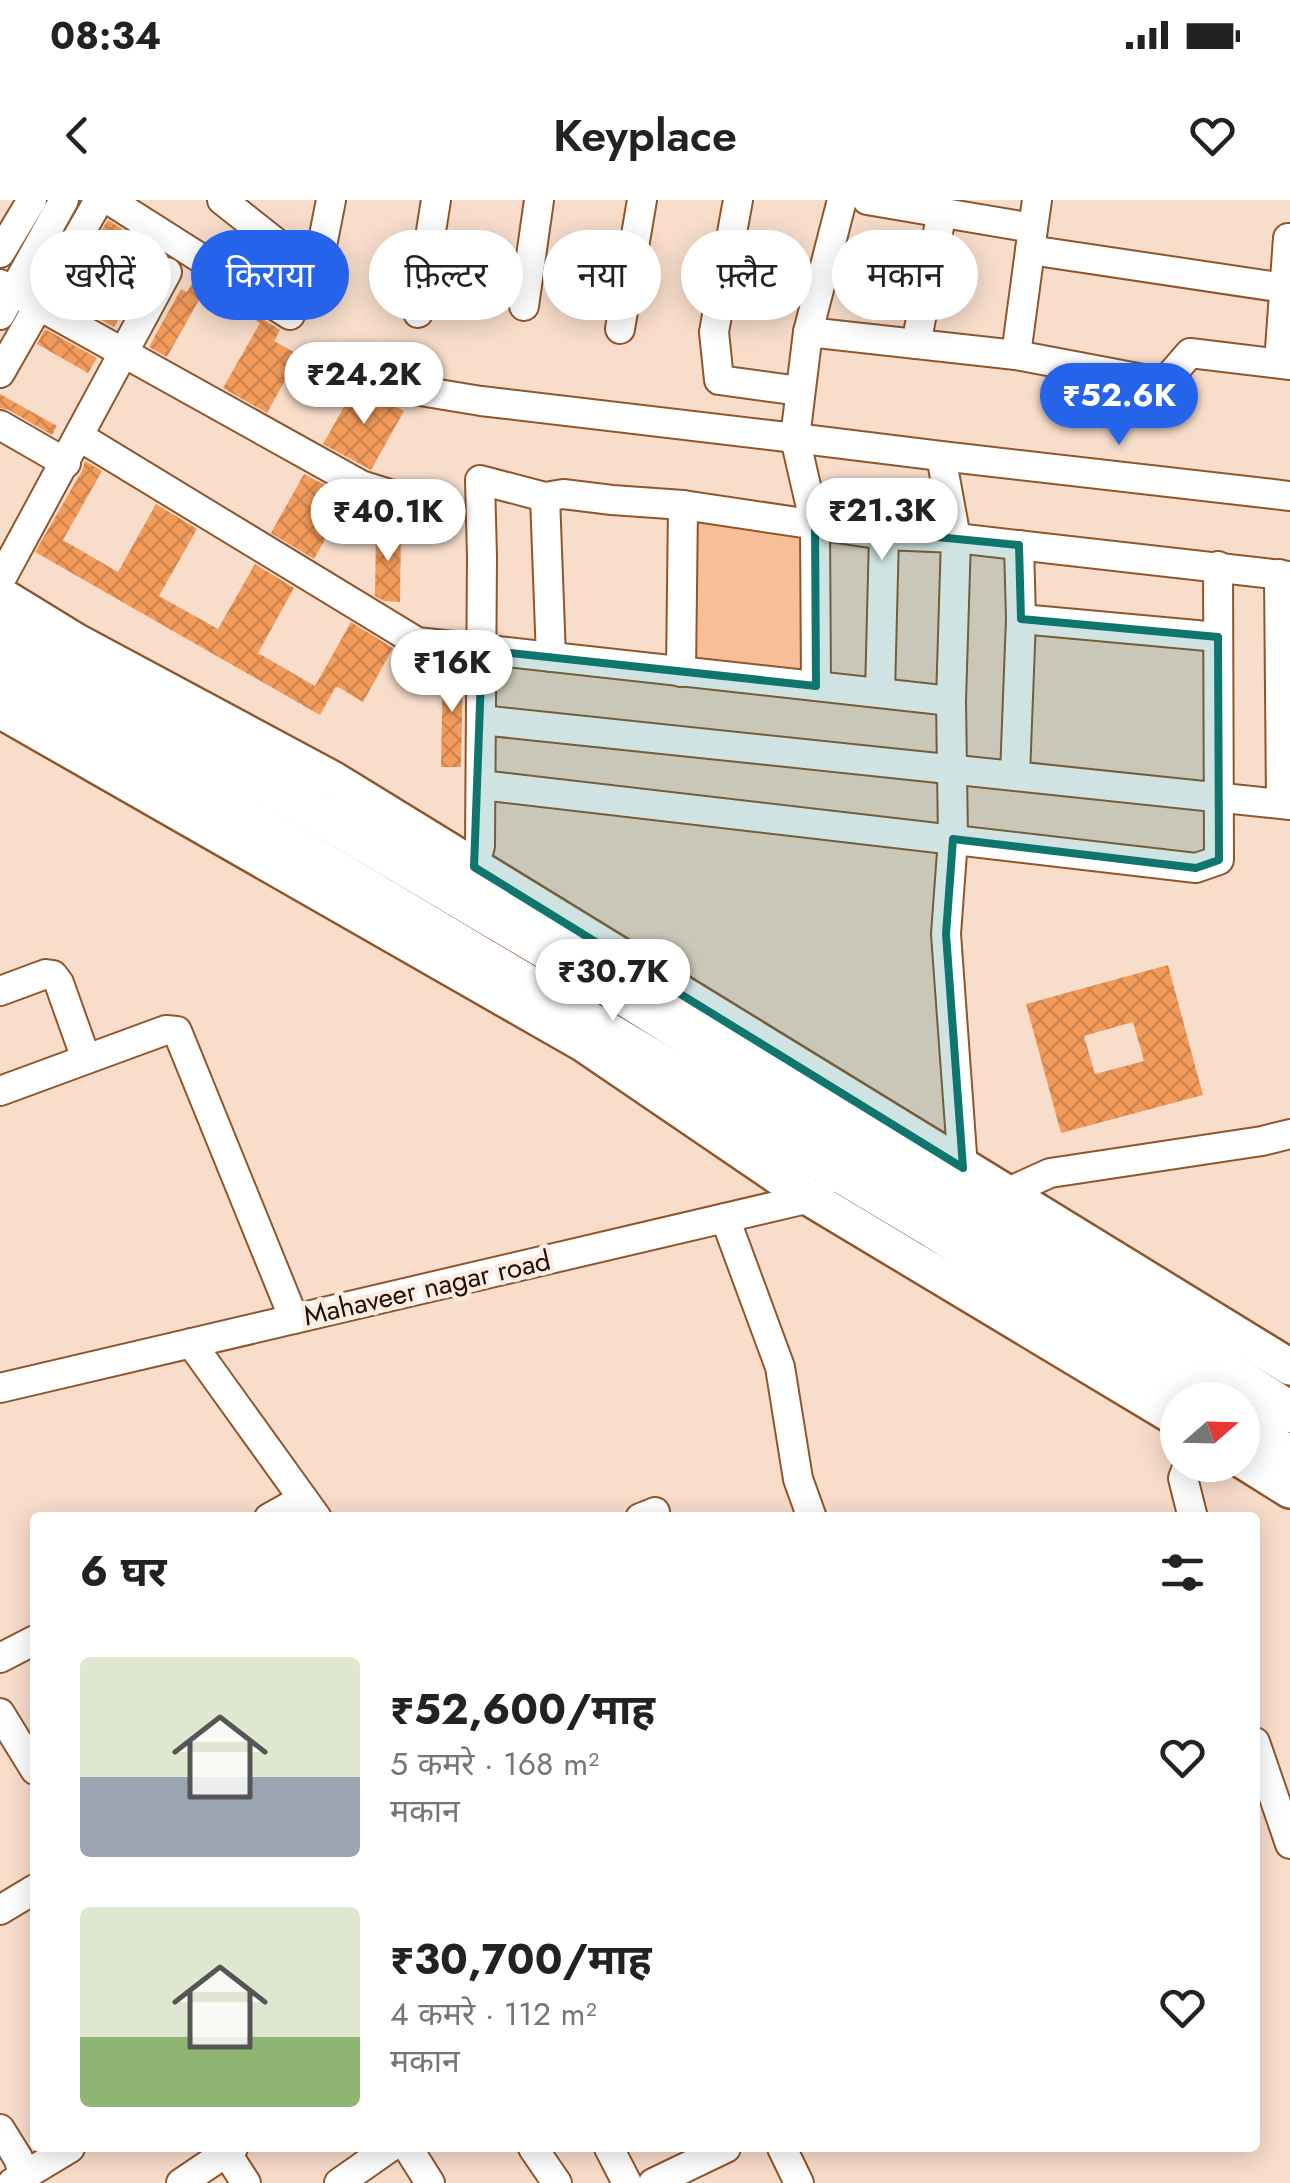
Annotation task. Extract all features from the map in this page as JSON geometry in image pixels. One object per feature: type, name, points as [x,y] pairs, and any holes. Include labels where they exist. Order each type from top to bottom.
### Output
[{"type":"highway","points":[[0,633],[626,996],[945,1196],[1179,1382]]},
{"type":"highway","points":[[0,670],[850,1178],[997,1206],[1290,1412]]},
{"type":"highway","points":[[1260,1437],[1290,1456]]},
{"type":"main road","points":[[0,595],[75,641],[332,779],[474,867],[945,1196]]},
{"type":"main road","points":[[0,710],[584,1044],[810,1198],[1160,1408]]},
{"type":"main road","points":[[997,1206],[1290,1367]]},
{"type":"main road","points":[[1260,1471],[1290,1490]]},
{"type":"street","points":[[0,253],[32,200]]},
{"type":"street","points":[[30,303],[5,297],[64,200]]},
{"type":"street","points":[[82,230],[99,200]]},
{"type":"street","points":[[109,200],[191,252]]},
{"type":"street","points":[[222,200],[304,264],[312,265],[320,256],[331,200]]},
{"type":"street","points":[[431,230],[436,200]]},
{"type":"street","points":[[524,306],[539,200]]},
{"type":"street","points":[[620,329],[642,200]]},
{"type":"street","points":[[738,200],[714,332],[719,380],[800,391]]},
{"type":"street","points":[[816,686],[815,524],[795,438],[808,332],[842,200]]},
{"type":"street","points":[[867,200],[1034,226],[1284,288]]},
{"type":"street","points":[[916,344],[942,212]]},
{"type":"street","points":[[1016,355],[1034,226]]},
{"type":"street","points":[[808,332],[1016,355],[1164,383],[1190,352],[1284,364],[1289,234]]},
{"type":"street","points":[[0,373],[32,320]]},
{"type":"street","points":[[64,320],[361,485],[412,501]]},
{"type":"street","points":[[0,581],[142,320]]},
{"type":"street","points":[[408,389],[481,401],[1290,496]]},
{"type":"street","points":[[0,425],[66,462]]},
{"type":"street","points":[[80,437],[417,642],[952,701]]},
{"type":"street","points":[[941,456],[956,538],[953,839],[946,934],[945,1196]]},
{"type":"street","points":[[474,867],[480,846],[481,785],[480,480],[545,497],[563,494],[683,505],[884,535],[1019,544],[1284,575],[1286,804],[481,720]]},
{"type":"street","points":[[545,497],[550,657]]},
{"type":"street","points":[[681,672],[683,505]]},
{"type":"street","points":[[880,693],[884,535]]},
{"type":"street","points":[[1015,776],[1019,544]]},
{"type":"street","points":[[481,785],[1196,868],[1219,860],[1218,566]]},
{"type":"street","points":[[1020,619],[1218,637]]},
{"type":"street","points":[[0,991],[53,975],[86,1060]]},
{"type":"street","points":[[0,1091],[166,1030],[177,1031],[294,1319]]},
{"type":"street","points":[[997,1206],[1050,1173],[1290,1134]]},
{"type":"street","name":"Mahaveer nagar road","points":[[0,1388],[810,1198],[850,1178]]},
{"type":"street","points":[[724,1218],[780,1368],[798,1479],[810,1512]]},
{"type":"street","points":[[191,1343],[310,1508]]},
{"type":"street","points":[[1184,1482],[1191,1512]]},
{"type":"street","points":[[0,1658],[30,1643]]},
{"type":"street","points":[[0,1713],[30,1762]]},
{"type":"street","points":[[1260,1757],[1290,1844]]},
{"type":"street","points":[[0,1910],[30,1892]]},
{"type":"street","points":[[0,2130],[18,2158],[18,2179]]},
{"type":"street","points":[[18,2179],[63,2152]]},
{"type":"street","points":[[181,2183],[226,2152]]},
{"type":"street","points":[[230,2152],[246,2183]]},
{"type":"street","points":[[339,2183],[383,2152]]},
{"type":"street","points":[[411,2152],[430,2183]]},
{"type":"street","points":[[536,2152],[557,2183]]},
{"type":"street","points":[[611,2152],[627,2183]]},
{"type":"street","points":[[652,2183],[718,2152]]},
{"type":"street","points":[[784,2152],[799,2183]]},
{"type":"highlighted area","points":[[815,525],[1019,545],[1021,619],[1218,637],[1219,860],[1196,868],[953,839],[946,934],[963,1168],[474,867],[482,650],[816,686]]},
{"type":"shaded area","points":[[691,513],[815,526],[809,674],[687,659]]},
{"type":"building","points":[[108,220],[124,230],[102,230]]},
{"type":"building","points":[[191,285],[191,314],[167,357],[149,347],[164,320],[171,320],[171,307],[181,289],[187,292]]},
{"type":"building","points":[[255,320],[264,320],[280,330],[274,341],[299,355],[267,413],[223,388],[260,323]]},
{"type":"building","points":[[45,329],[97,358],[88,373],[37,344]]},
{"type":"building","points":[[357,384],[404,411],[371,470],[323,444]]},
{"type":"building","points":[[0,394],[57,426],[52,435],[0,408]]},
{"type":"building","points":[[85,461],[102,471],[63,540],[118,572],[156,504],[197,529],[159,596],[218,629],[255,564],[294,588],[258,653],[315,686],[351,622],[393,648],[363,702],[338,687],[320,715],[35,552]]},
{"type":"building","points":[[304,474],[349,498],[314,559],[271,533]]},
{"type":"building","points":[[376,528],[401,528],[400,602],[375,596]]},
{"type":"building","points":[[443,662],[463,665],[461,767],[441,767]]},
{"type":"building","points":[[1168,965],[1203,1095],[1061,1133],[1026,1004]],"holes":[[[1133,1022],[1144,1061],[1095,1074],[1084,1036]]]}]
